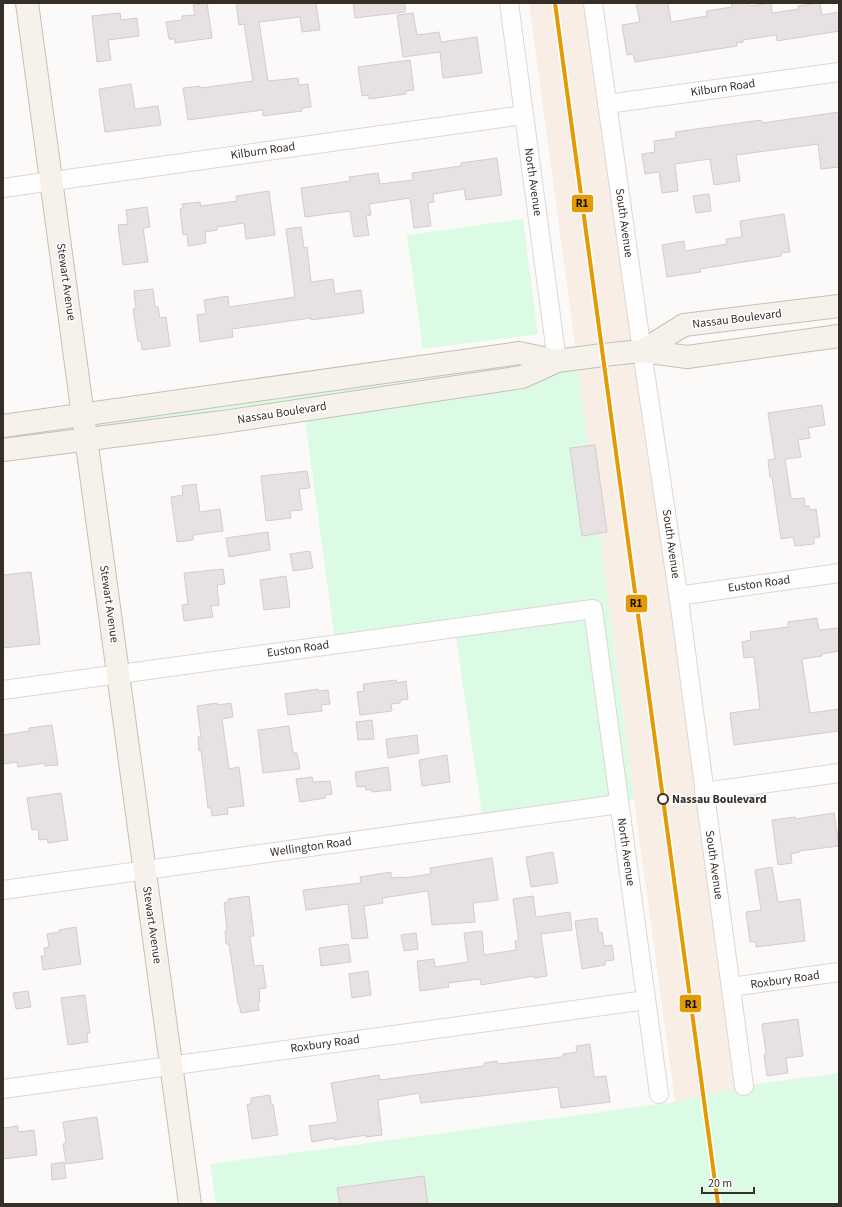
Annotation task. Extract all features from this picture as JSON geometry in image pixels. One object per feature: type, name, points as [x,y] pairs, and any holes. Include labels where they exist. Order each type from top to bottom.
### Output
[{"type":"main road","name":"Stewart Avenue","points":[[27,3],[190,1204]]},
{"type":"main road","name":"Nassau Boulevard","points":[[642,351],[684,325],[839,306]]},
{"type":"main road","name":"Nassau Boulevard","points":[[3,450],[87,438],[223,422],[522,377],[557,361],[642,351],[687,357],[839,336]]},
{"type":"main road","name":"Nassau Boulevard","points":[[3,426],[519,353],[557,361]]},
{"type":"street","name":"North Avenue","points":[[509,3],[557,361]]},
{"type":"street","name":"South Avenue","points":[[593,3],[678,596],[744,1086]]},
{"type":"street","name":"Kilburn Road","points":[[607,104],[839,72]]},
{"type":"street","name":"Kilburn Road","points":[[3,188],[524,115]]},
{"type":"street","name":"Euston Road","points":[[678,596],[839,573]]},
{"type":"street","name":"North Avenue","points":[[593,609],[659,1094]]},
{"type":"street","name":"Euston Road","points":[[3,690],[593,609]]},
{"type":"street","points":[[704,792],[839,773]]},
{"type":"street","name":"Wellington Road","points":[[3,890],[619,804]]},
{"type":"street","name":"Roxbury Road","points":[[731,987],[839,972]]},
{"type":"street","name":"Roxbury Road","points":[[3,1089],[646,1000]]},
{"type":"shaded area","points":[[529,3],[596,3],[749,1085],[689,1204],[634,800]]},
{"type":"green space","points":[[523,219],[538,334],[423,349],[407,235]]},
{"type":"green space","points":[[516,353],[577,360],[634,800],[483,820],[454,625],[335,641],[304,412],[3,448],[3,425]]},
{"type":"green space","points":[[839,1073],[839,1204],[216,1204],[210,1164],[675,1102],[749,1085]]},
{"type":"building","points":[[207,3],[212,38],[175,43],[175,39],[169,39],[166,22],[182,20],[182,16],[195,15],[193,5]]},
{"type":"building","points":[[236,3],[316,3],[320,30],[302,32],[300,17],[259,22],[268,81],[298,78],[299,85],[308,84],[311,107],[302,108],[302,111],[263,116],[263,110],[188,120],[183,88],[200,86],[200,88],[253,81],[244,24],[239,25]]},
{"type":"building","points":[[353,3],[405,3],[405,12],[355,18]]},
{"type":"building","points":[[636,3],[668,3],[671,22],[707,16],[706,11],[732,7],[731,3],[749,3],[750,6],[771,3],[772,13],[799,9],[798,6],[820,3],[822,15],[839,12],[839,31],[777,41],[776,35],[743,40],[743,42],[736,43],[737,46],[635,62],[633,54],[627,55],[622,25],[640,22]]},
{"type":"building","points":[[120,13],[121,20],[137,18],[139,36],[108,40],[111,60],[97,62],[92,16]]},
{"type":"building","points":[[413,13],[417,35],[439,32],[441,42],[477,37],[482,73],[443,78],[440,52],[403,57],[397,15]]},
{"type":"building","points":[[410,60],[414,90],[406,91],[406,94],[369,99],[369,95],[362,96],[358,67]]},
{"type":"building","points":[[131,84],[135,109],[158,106],[161,125],[105,132],[99,89]]},
{"type":"building","points":[[839,112],[839,167],[821,169],[818,144],[736,155],[740,181],[714,185],[710,159],[675,164],[678,191],[662,193],[659,172],[645,174],[642,154],[655,152],[654,141],[676,138],[675,132],[761,120],[762,123]]},
{"type":"building","points":[[497,158],[502,195],[466,200],[464,189],[433,194],[434,202],[428,203],[431,226],[414,228],[410,198],[369,204],[371,215],[366,216],[369,235],[354,237],[350,211],[305,217],[301,188],[350,181],[349,177],[378,173],[380,184],[413,180],[412,173],[461,166],[461,163]]},
{"type":"building","points":[[269,191],[275,235],[246,239],[244,223],[217,227],[217,230],[205,232],[206,243],[188,246],[187,234],[183,235],[180,209],[183,208],[182,204],[200,202],[201,206],[237,201],[236,196]]},
{"type":"building","points":[[709,194],[711,211],[696,213],[693,196]]},
{"type":"building","points":[[147,207],[150,227],[143,228],[148,262],[123,265],[118,225],[128,224],[126,210]]},
{"type":"building","points":[[784,214],[790,252],[781,253],[781,256],[700,269],[701,272],[667,277],[662,245],[684,241],[685,251],[727,244],[726,239],[742,237],[740,221]]},
{"type":"building","points":[[301,227],[304,248],[307,247],[311,282],[333,279],[335,294],[361,290],[364,313],[311,320],[311,318],[232,329],[233,337],[200,342],[197,315],[206,314],[204,300],[228,296],[229,307],[295,297],[286,229]]},
{"type":"building","points":[[153,289],[155,307],[158,307],[160,318],[166,317],[170,346],[142,350],[141,341],[138,341],[133,309],[136,309],[134,291]]},
{"type":"building","points":[[822,405],[825,425],[808,428],[810,438],[798,440],[801,457],[785,459],[791,499],[804,498],[805,506],[809,506],[810,510],[816,509],[820,537],[814,538],[814,544],[795,546],[793,537],[781,539],[768,460],[775,459],[768,413]]},
{"type":"building","points":[[595,445],[607,532],[582,536],[570,448]]},
{"type":"building","points":[[307,471],[310,488],[299,489],[302,510],[290,511],[291,518],[266,521],[261,476]]},
{"type":"building","points":[[196,484],[200,512],[220,509],[223,531],[193,535],[193,540],[177,542],[171,497],[183,495],[182,486]]},
{"type":"building","points":[[268,532],[270,550],[229,557],[226,538]]},
{"type":"building","points":[[310,551],[313,568],[293,571],[290,554]]},
{"type":"building","points":[[223,569],[225,584],[217,585],[219,605],[211,606],[213,617],[184,621],[182,605],[188,604],[184,573]]},
{"type":"building","points":[[31,572],[40,644],[3,648],[3,575]]},
{"type":"building","points":[[286,576],[290,607],[264,610],[260,580]]},
{"type":"building","points":[[817,618],[819,630],[839,628],[839,651],[822,654],[822,656],[802,659],[810,713],[839,709],[839,731],[734,745],[730,713],[760,709],[754,657],[744,658],[742,642],[751,640],[750,632],[788,627],[788,622]]},
{"type":"building","points":[[396,680],[397,683],[406,681],[408,699],[400,700],[400,703],[391,704],[392,711],[360,715],[357,692],[364,691],[363,684]]},
{"type":"building","points":[[318,689],[318,691],[328,690],[330,704],[321,705],[322,711],[288,715],[285,694]]},
{"type":"building","points":[[217,703],[218,705],[231,703],[233,717],[222,719],[229,769],[239,767],[244,806],[227,808],[228,814],[212,816],[211,808],[208,808],[201,750],[199,751],[198,737],[201,737],[197,706]]},
{"type":"building","points":[[372,720],[374,739],[358,740],[356,722]]},
{"type":"building","points":[[52,725],[58,765],[45,766],[45,763],[18,767],[17,762],[3,764],[3,735],[29,731],[29,728]]},
{"type":"building","points":[[289,726],[293,753],[297,753],[300,769],[263,773],[258,730]]},
{"type":"building","points":[[417,735],[419,753],[388,758],[386,739]]},
{"type":"building","points":[[447,755],[450,782],[422,786],[419,760]]},
{"type":"building","points":[[388,767],[391,790],[372,792],[372,790],[366,790],[365,786],[357,787],[355,772]]},
{"type":"building","points":[[312,777],[313,782],[330,781],[332,794],[325,795],[325,798],[300,802],[296,779]]},
{"type":"building","points":[[61,793],[68,840],[48,843],[47,839],[39,840],[38,829],[32,830],[27,798]]},
{"type":"building","points":[[834,813],[839,846],[799,851],[791,854],[792,863],[778,865],[772,820],[795,817],[795,819]]},
{"type":"building","points":[[553,852],[558,883],[531,887],[526,857]]},
{"type":"building","points":[[492,858],[498,900],[473,903],[475,922],[432,925],[428,891],[382,898],[383,903],[364,906],[368,938],[352,939],[348,904],[306,910],[303,890],[361,883],[360,877],[391,872],[391,878],[431,874],[430,868]]},
{"type":"building","points":[[772,867],[778,902],[800,899],[805,941],[756,947],[756,942],[750,942],[746,912],[761,910],[755,870]]},
{"type":"building","points":[[249,896],[254,936],[250,936],[254,966],[263,965],[266,988],[259,989],[259,1010],[241,1013],[238,1004],[229,944],[226,944],[225,931],[227,930],[224,903],[228,902],[228,899]]},
{"type":"building","points":[[533,896],[536,917],[570,912],[572,930],[541,934],[547,976],[534,978],[534,976],[481,985],[480,979],[448,983],[449,987],[420,991],[417,961],[434,959],[435,967],[468,962],[464,933],[482,931],[484,955],[516,950],[515,941],[518,941],[518,935],[513,899]]},
{"type":"building","points":[[597,918],[599,933],[602,932],[604,946],[612,945],[614,960],[605,961],[605,965],[582,969],[575,921]]},
{"type":"building","points":[[76,927],[81,964],[43,970],[41,956],[45,956],[44,948],[49,947],[47,934]]},
{"type":"building","points":[[416,933],[418,949],[404,951],[401,935]]},
{"type":"building","points":[[348,944],[351,962],[321,966],[319,948]]},
{"type":"building","points":[[368,971],[371,995],[352,998],[349,974]]},
{"type":"building","points":[[28,991],[31,1007],[16,1009],[13,993]]},
{"type":"building","points":[[85,995],[90,1033],[87,1033],[88,1042],[68,1045],[61,998]]},
{"type":"building","points":[[798,1019],[803,1056],[786,1058],[788,1073],[767,1076],[762,1024]]},
{"type":"building","points":[[590,1044],[594,1077],[606,1076],[610,1102],[561,1108],[558,1087],[421,1103],[419,1093],[378,1100],[382,1135],[366,1137],[366,1135],[334,1140],[334,1138],[312,1142],[309,1126],[338,1122],[331,1083],[379,1075],[380,1080],[484,1066],[484,1063],[497,1061],[498,1064],[563,1057],[563,1054],[577,1052],[576,1046]]},
{"type":"building","points":[[270,1095],[278,1135],[252,1139],[247,1104],[251,1104],[251,1098]]},
{"type":"building","points":[[97,1117],[103,1159],[66,1164],[63,1144],[66,1143],[63,1122]]},
{"type":"building","points":[[18,1126],[18,1132],[34,1130],[37,1155],[3,1159],[3,1128]]},
{"type":"building","points":[[64,1162],[66,1178],[52,1180],[51,1164]]},
{"type":"building","points":[[424,1176],[428,1204],[340,1204],[337,1188]]},
{"type":"railway","points":[[555,3],[718,1204]]},
{"type":"transit line","name":"R1","points":[[555,3],[718,1204]]},
{"type":"place","name":"Nassau Boulevard","points":[[663,799]]}]
